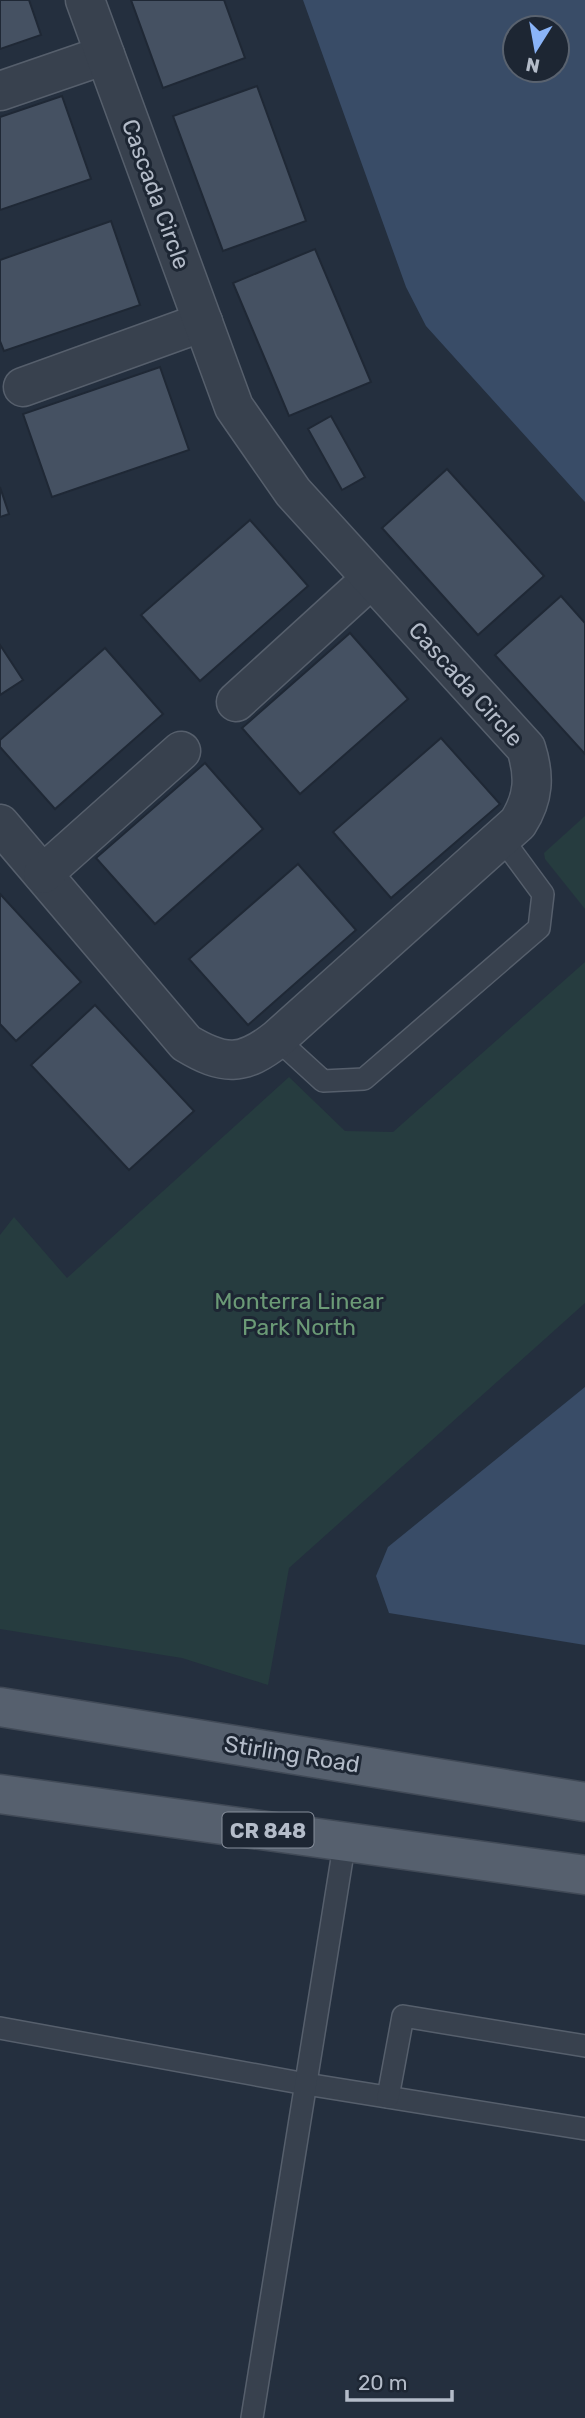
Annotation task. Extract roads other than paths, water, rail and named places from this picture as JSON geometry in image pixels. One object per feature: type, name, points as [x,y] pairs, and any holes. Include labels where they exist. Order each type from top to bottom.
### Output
[{"type":"main road","name":"Stirling Road","points":[[0,1707],[585,1802]]},
{"type":"main road","name":"CR 848","points":[[0,1794],[585,1875]]},
{"type":"street","name":"Cascada Circle","points":[[0,824],[186,1043],[204,1054],[227,1060],[248,1059],[277,1039],[518,823],[527,808],[532,790],[532,768],[526,748],[293,492],[234,407],[85,0]]},
{"type":"street","points":[[0,91],[105,55]]},
{"type":"street","points":[[23,387],[203,322]]},
{"type":"street","points":[[236,702],[371,579]]},
{"type":"street","points":[[43,874],[181,751]]},
{"type":"lane","points":[[277,1039],[323,1081],[363,1079],[539,928],[543,894],[501,837]]},
{"type":"lane","points":[[252,2418],[345,1840]]},
{"type":"lane","points":[[388,2097],[403,2016],[585,2046]]},
{"type":"lane","points":[[0,2028],[306,2084],[585,2129]]},
{"type":"water","points":[[303,0],[585,0],[585,502],[426,326],[406,287]]},
{"type":"water","points":[[585,1387],[585,1645],[389,1613],[376,1576],[388,1547]]},
{"type":"park label","name":"Monterra Linear Park North","points":[[299,1314]]}]
